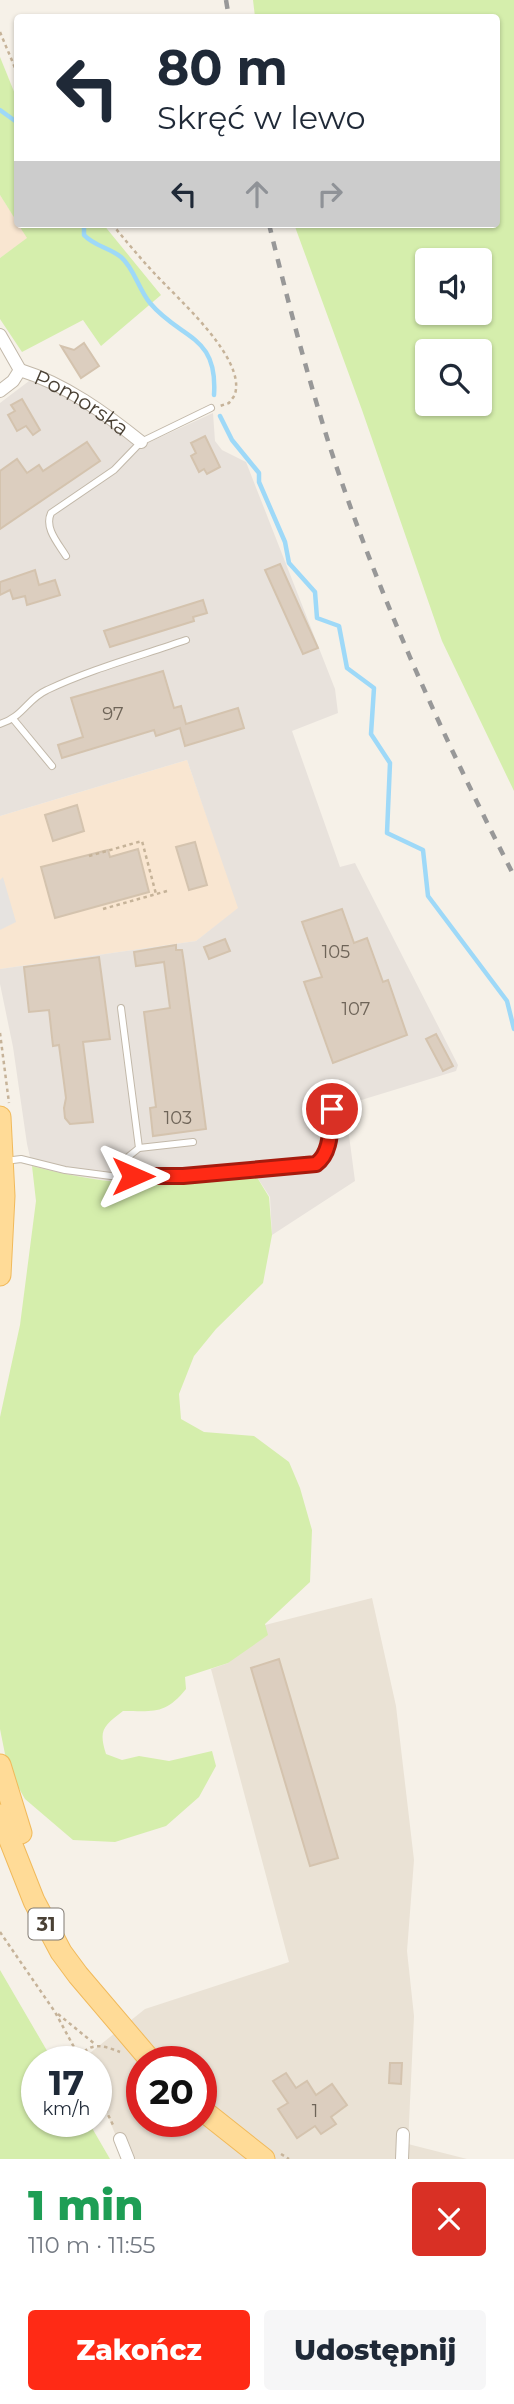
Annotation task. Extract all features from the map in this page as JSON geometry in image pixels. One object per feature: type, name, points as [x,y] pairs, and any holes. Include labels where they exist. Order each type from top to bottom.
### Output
[{"type":"main road","points":[[0,1275],[5,1112]]},
{"type":"main road","name":"31","points":[[0,1765],[32,1861],[53,1908],[117,2018]]},
{"type":"main road","name":"31","points":[[0,1815],[25,1881],[52,1937],[78,1975],[139,2046]]},
{"type":"main road","points":[[217,2122],[264,2159]]},
{"type":"street","name":"Pomorska","points":[[0,335],[20,370],[44,379],[107,415],[141,442]]},
{"type":"street","name":"Pomorska","points":[[0,391],[13,381],[20,370]]},
{"type":"street","points":[[402,2159],[403,2134]]},
{"type":"street","points":[[120,2139],[128,2159]]},
{"type":"lane","points":[[66,555],[50,528],[48,520],[51,513],[114,470],[141,442],[211,408]]},
{"type":"lane","points":[[0,724],[14,720],[36,696],[67,681],[186,640]]},
{"type":"lane","points":[[14,720],[52,766]]},
{"type":"lane","points":[[121,1008],[139,1148]]},
{"type":"lane","points":[[3,1161],[21,1159],[65,1170],[119,1176],[183,1176],[316,1164],[322,1160],[327,1150],[332,1109]]},
{"type":"lane","points":[[119,1176],[123,1161],[139,1148],[193,1142]]},
{"type":"path","points":[[0,32],[14,65]]},
{"type":"path","points":[[115,228],[216,338],[229,362],[235,378],[235,393],[229,403],[211,408]]},
{"type":"path","points":[[89,856],[142,841],[156,894]]},
{"type":"path","points":[[103,909],[167,891]]},
{"type":"path","points":[[0,1034],[5,1112]]},
{"type":"path","points":[[0,1932],[55,2012],[74,2046]]},
{"type":"path","points":[[0,1946],[5,1942]]},
{"type":"path","points":[[55,2012],[97,2046]]},
{"type":"path","points":[[112,2123],[120,2139]]},
{"type":"shaded area","points":[[0,195],[14,216],[14,228],[21,228],[28,238],[0,258]]},
{"type":"shaded area","points":[[33,378],[106,417],[141,446],[213,413],[215,441],[222,450],[246,462],[335,689],[338,713],[292,731],[340,867],[355,863],[458,1065],[456,1071],[345,1105],[355,1181],[272,1235],[270,1197],[255,1174],[151,1183],[110,1181],[62,1174],[32,1166],[0,984],[0,969],[196,941],[238,908],[187,760],[0,816],[0,403]]},
{"type":"shaded area","points":[[187,760],[239,908],[196,941],[0,969],[0,816]]},
{"type":"shaded area","points":[[3,877],[16,922],[0,930],[0,880]]},
{"type":"shaded area","points":[[372,1598],[396,1706],[414,1860],[407,1951],[414,2016],[408,2144],[467,2159],[125,2159],[112,2126],[112,2046],[99,2046],[145,2009],[289,1962],[211,1669],[228,1663],[265,1625]]},
{"type":"green space","points":[[253,0],[514,0],[514,791],[442,641],[295,228],[500,228],[500,14],[255,14]]},
{"type":"green space","points":[[0,57],[14,92],[14,217],[0,195]]},
{"type":"green space","points":[[21,228],[106,228],[161,295],[101,346],[83,320],[22,352],[0,319],[0,258],[27,238]]},
{"type":"green space","points":[[32,1166],[91,1179],[136,1183],[255,1174],[269,1197],[272,1235],[263,1283],[216,1329],[194,1356],[179,1394],[181,1419],[204,1432],[254,1436],[289,1462],[312,1530],[310,1582],[265,1624],[268,1635],[228,1663],[185,1677],[186,1689],[172,1703],[158,1710],[123,1711],[104,1729],[106,1754],[122,1760],[139,1756],[169,1761],[212,1751],[216,1766],[199,1797],[166,1826],[115,1842],[73,1840],[25,1799],[8,1769],[0,1729],[0,1417],[20,1325],[36,1201]]},
{"type":"green space","points":[[0,1970],[44,2046],[21,2046],[21,2137],[97,2137],[110,2159],[0,2159]]},
{"type":"building","points":[[84,343],[99,366],[81,378],[61,346],[74,350]]},
{"type":"building","points":[[22,399],[40,430],[33,435],[26,426],[17,431],[8,415],[15,411],[11,405]]},
{"type":"building","points":[[205,436],[220,467],[207,474],[204,469],[199,472],[191,456],[196,453],[191,443]]},
{"type":"building","points":[[87,442],[100,461],[0,529],[0,471],[17,459],[27,473],[39,465],[43,471]]},
{"type":"building","points":[[280,564],[318,648],[303,654],[265,570]]},
{"type":"building","points":[[35,570],[39,585],[55,580],[60,595],[27,605],[25,596],[13,599],[10,590],[0,595],[0,582]]},
{"type":"building","points":[[203,600],[207,613],[193,617],[194,621],[110,647],[104,631]]},
{"type":"building","points":[[163,671],[174,708],[181,706],[186,724],[238,708],[244,728],[185,746],[180,728],[156,736],[154,730],[62,758],[58,745],[83,737],[71,698]]},
{"type":"building","points":[[77,805],[84,831],[53,841],[45,815]]},
{"type":"building","points":[[195,842],[207,885],[189,890],[176,847]]},
{"type":"building","points":[[138,849],[149,892],[55,918],[41,867],[108,850],[110,857]]},
{"type":"building","points":[[342,909],[354,943],[367,938],[383,982],[388,980],[407,1035],[333,1063],[304,982],[322,977],[302,922]]},
{"type":"building","points":[[225,939],[230,951],[209,959],[204,947]]},
{"type":"building","points":[[176,945],[176,950],[182,950],[206,1129],[153,1136],[150,1108],[156,1107],[144,1012],[170,1008],[164,962],[136,966],[134,952]]},
{"type":"building","points":[[99,957],[110,1039],[83,1042],[93,1122],[70,1124],[65,1118],[66,1098],[59,1045],[53,1046],[49,1010],[29,1012],[24,967]]},
{"type":"building","points":[[436,1034],[453,1066],[443,1071],[426,1039]]},
{"type":"building","points":[[279,1659],[338,1858],[310,1866],[251,1668]]},
{"type":"building","points":[[390,2063],[402,2063],[401,2084],[389,2083]]},
{"type":"building","points":[[286,2073],[296,2088],[307,2081],[316,2095],[332,2084],[347,2105],[331,2117],[336,2124],[321,2134],[315,2126],[297,2138],[278,2109],[288,2103],[273,2081]]},
{"type":"waterway","points":[[0,110],[14,120]]},
{"type":"waterway","points":[[84,228],[84,235],[92,242],[121,257],[150,303],[204,349],[214,375],[214,395]]},
{"type":"waterway","points":[[220,416],[232,440],[259,473],[259,482],[285,542],[289,563],[315,592],[317,618],[339,626],[347,668],[374,688],[371,734],[390,763],[387,833],[423,850],[428,896],[507,1001],[514,1029]]},
{"type":"railway","points":[[226,0],[228,14]]},
{"type":"railway","points":[[270,228],[321,417],[368,555],[437,718],[514,876]]},
{"type":"route","points":[[133,1176],[183,1176],[316,1164],[322,1160],[327,1150],[332,1109]]}]
